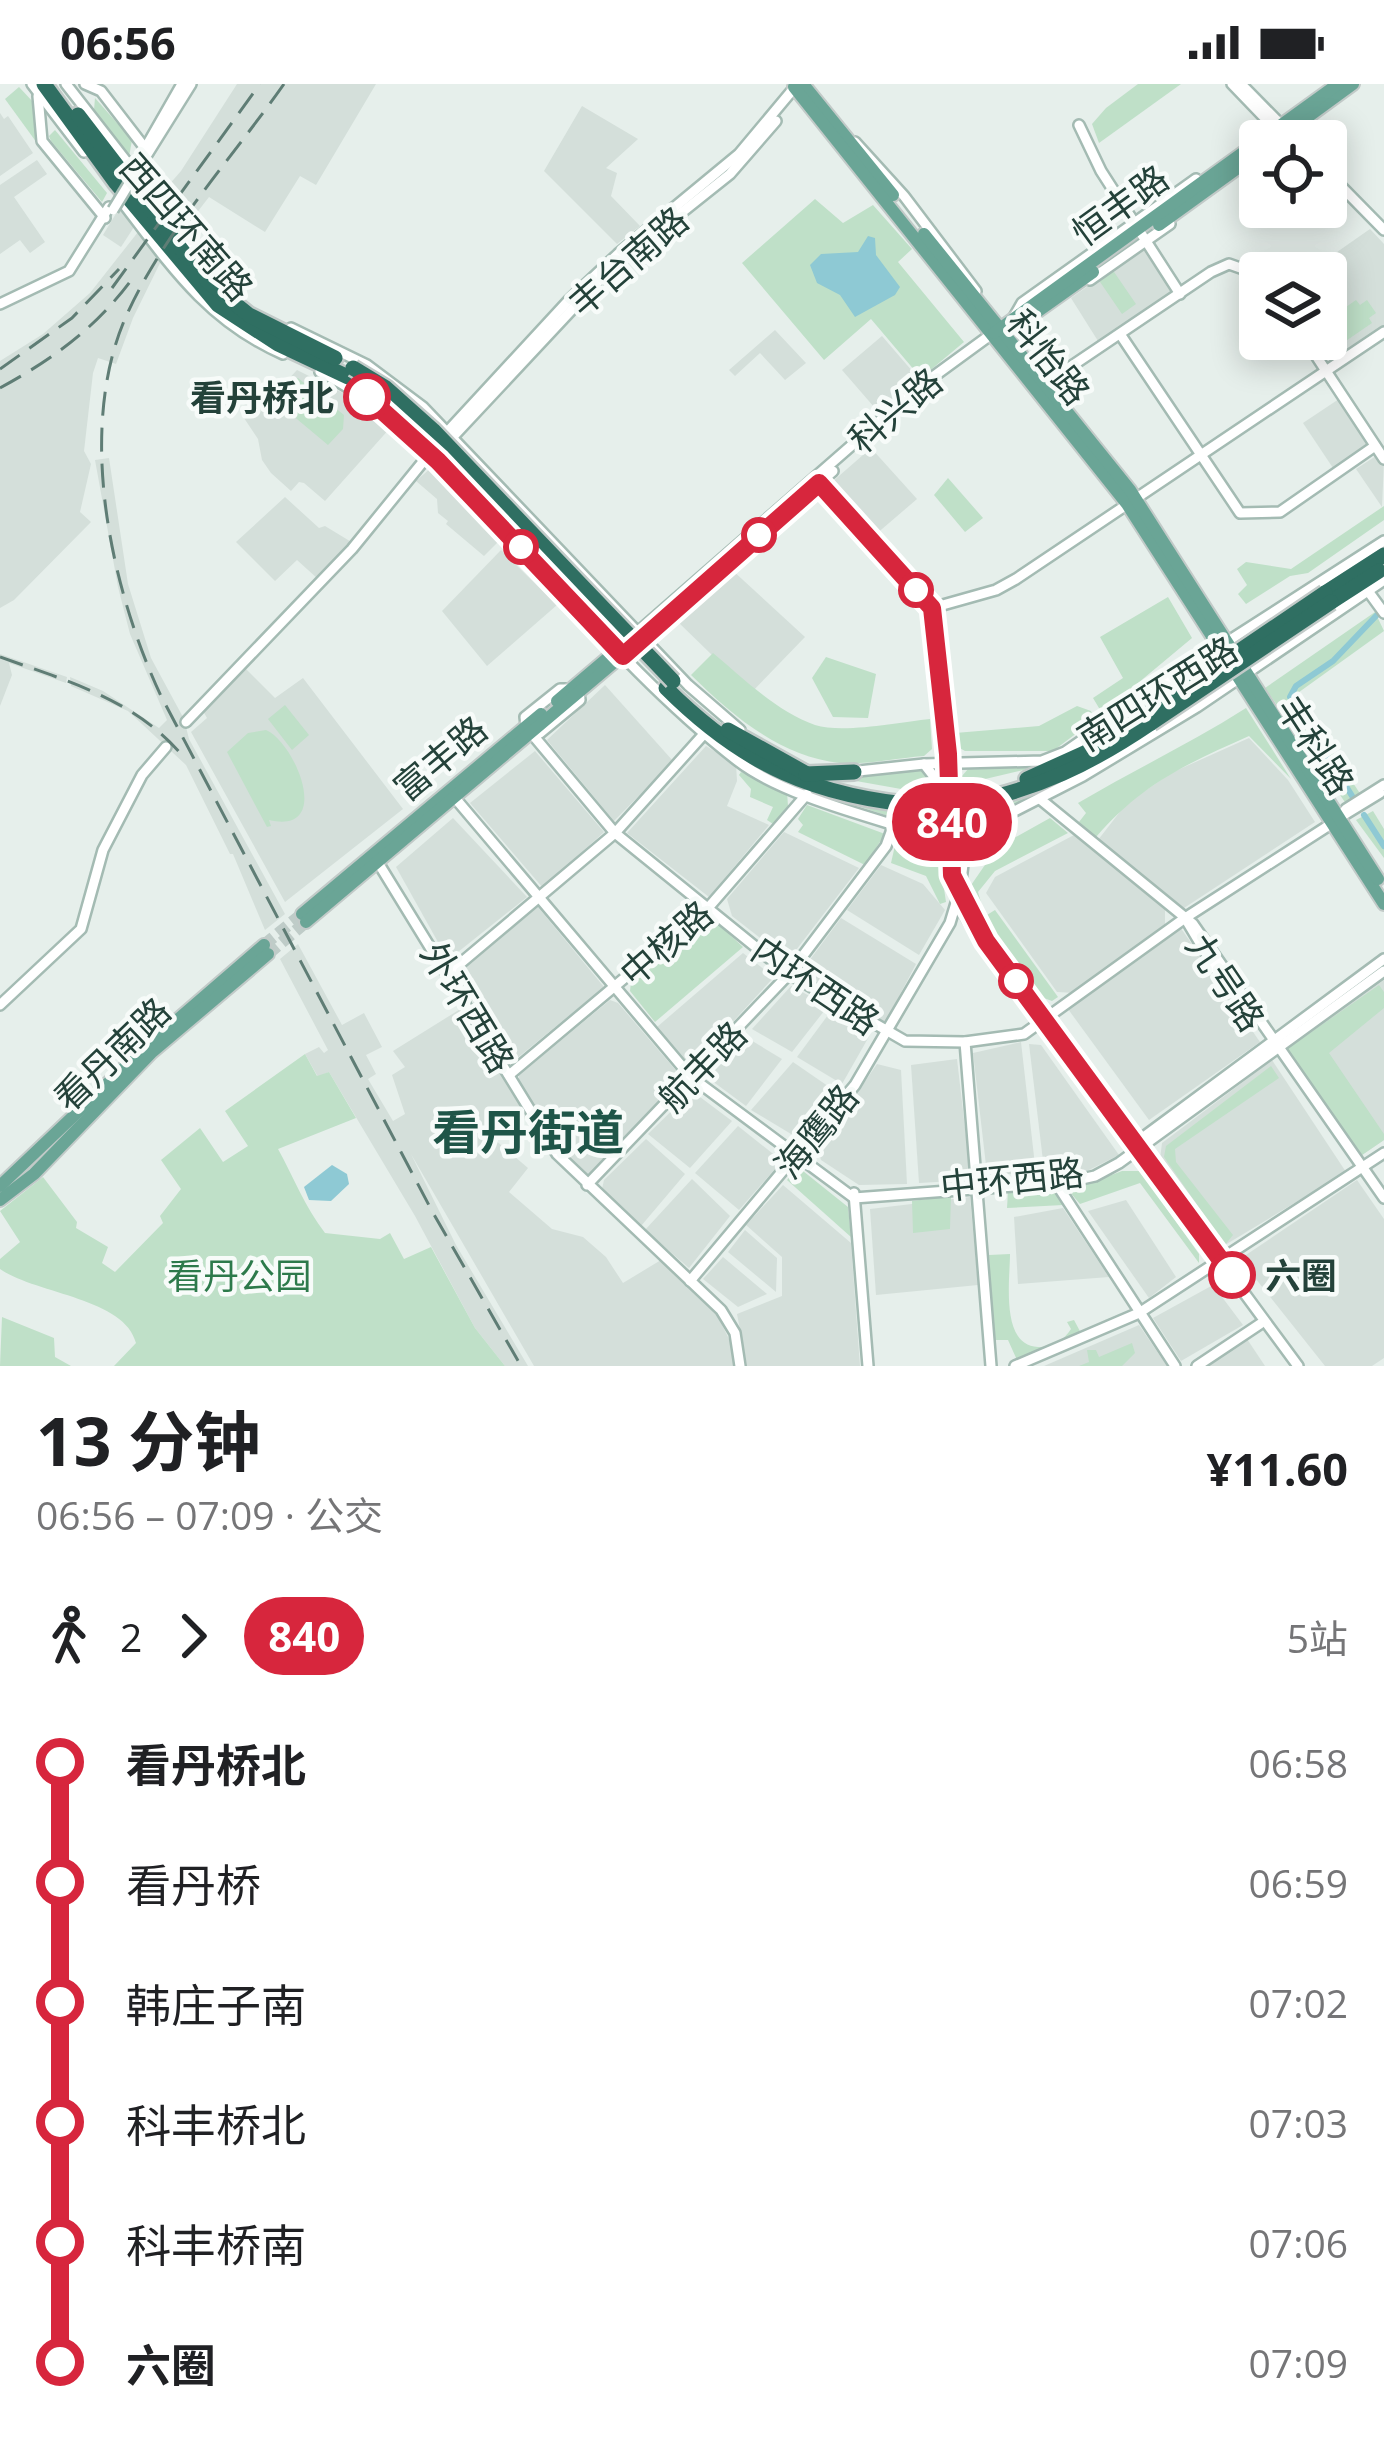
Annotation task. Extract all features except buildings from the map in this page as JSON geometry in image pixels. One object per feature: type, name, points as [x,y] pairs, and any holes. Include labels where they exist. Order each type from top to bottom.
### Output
[{"type":"highway","name":"西四环南路","points":[[57,84],[212,286],[248,315],[346,374],[386,388],[434,430],[669,685],[740,752],[876,802],[964,798]]},
{"type":"highway","name":"西四环南路","points":[[38,87],[187,273],[234,319],[305,349]]},
{"type":"highway","points":[[197,296],[234,319]]},
{"type":"highway","points":[[305,349],[338,349]]},
{"type":"highway","points":[[1362,569],[1384,541]]},
{"type":"highway","points":[[1328,598],[1384,555]]},
{"type":"highway","points":[[1039,769],[1091,750],[1148,719],[1328,598],[1384,568]]},
{"type":"highway","name":"西四环南路","points":[[669,685],[786,770],[927,801]]},
{"type":"highway","name":"南四环西路","points":[[964,798],[1018,792],[1081,767],[1148,719]]},
{"type":"highway","points":[[740,730],[814,796]]},
{"type":"highway","points":[[740,752],[768,779]]},
{"type":"highway","points":[[1081,767],[1113,758]]},
{"type":"highway","name":"南四环西路","points":[[964,798],[1039,769]]},
{"type":"highway","points":[[806,774],[854,772]]},
{"type":"main road","points":[[1300,120],[1338,84]]},
{"type":"main road","points":[[1304,120],[1353,84]]},
{"type":"main road","name":"科怡路","points":[[797,86],[845,135],[1004,330],[1131,501]]},
{"type":"main road","name":"科怡路","points":[[797,86],[1045,384],[1131,501],[1242,676]]},
{"type":"main road","name":"恒丰路","points":[[1004,330],[1239,163]]},
{"type":"main road","name":"富丰路","points":[[375,858],[641,635]]},
{"type":"main road","name":"丰科路","points":[[1242,676],[1384,904]]},
{"type":"main road","name":"富丰路","points":[[375,858],[455,798],[529,729]]},
{"type":"main road","name":"丰科路","points":[[1335,821],[1384,888]]},
{"type":"main road","points":[[1361,852],[1376,866]]},
{"type":"main road","points":[[304,918],[375,858]]},
{"type":"main road","name":"看丹南路","points":[[0,1186],[146,1047],[266,950],[152,1054],[34,1174],[0,1200]]},
{"type":"street","name":"西四环南路","points":[[66,84],[215,278],[250,308],[383,375],[430,414],[712,708],[740,730],[809,766],[854,772],[946,764]]},
{"type":"street","points":[[86,84],[107,98],[147,150]]},
{"type":"street","points":[[0,304],[69,271],[186,84]]},
{"type":"street","points":[[1232,84],[1269,120]]},
{"type":"street","points":[[1241,84],[1271,120]]},
{"type":"street","name":"丰台南路","points":[[186,722],[342,561],[431,454],[607,272],[739,165],[797,86]]},
{"type":"street","name":"西四环南路","points":[[38,87],[197,296],[253,340],[346,374],[431,454],[704,734],[768,779],[950,839]]},
{"type":"street","points":[[38,87],[39,135],[109,212]]},
{"type":"street","points":[[85,111],[90,96],[107,98]]},
{"type":"street","points":[[50,148],[46,130],[63,125]]},
{"type":"street","points":[[1079,125],[1101,171],[1180,293]]},
{"type":"street","points":[[1347,197],[1384,233]]},
{"type":"street","points":[[1045,384],[1180,293],[1229,264],[1239,267]]},
{"type":"street","name":"科兴路","points":[[641,635],[915,390],[1004,330]]},
{"type":"street","points":[[932,608],[1010,582],[1384,332]]},
{"type":"street","points":[[1120,334],[1240,513],[1280,512],[1376,446]]},
{"type":"street","points":[[1318,360],[1384,458]]},
{"type":"street","points":[[407,432],[426,429],[433,421],[430,414]]},
{"type":"street","points":[[494,518],[513,500]]},
{"type":"street","name":"南四环西路","points":[[946,764],[1039,769],[1384,541]]},
{"type":"street","name":"南四环西路","points":[[950,839],[1040,800],[1113,758],[1384,580]]},
{"type":"street","points":[[1368,591],[1384,613]]},
{"type":"street","points":[[605,637],[626,619]]},
{"type":"street","name":"内环西路","points":[[529,729],[616,833],[789,974],[886,1032],[916,1044],[1015,1037],[1384,788]]},
{"type":"street","points":[[448,973],[616,833],[704,734]]},
{"type":"street","points":[[0,1005],[80,929],[104,850],[142,775],[166,747]]},
{"type":"street","points":[[961,763],[954,776],[958,823],[972,833]]},
{"type":"street","points":[[924,764],[935,778],[939,823],[950,839],[947,877],[958,899],[1295,1366]]},
{"type":"street","points":[[946,764],[958,899]]},
{"type":"street","name":"中核路","points":[[509,1075],[708,908],[814,796]]},
{"type":"street","points":[[455,798],[691,1077],[854,1196],[868,1366]]},
{"type":"street","name":"九号路","points":[[1040,800],[1192,924],[1384,1208]]},
{"type":"street","points":[[900,826],[930,830],[939,823]]},
{"type":"street","name":"航丰路","points":[[587,1186],[789,974],[900,826]]},
{"type":"street","name":"海鹰路","points":[[690,1281],[855,1084],[950,922],[972,833]]},
{"type":"street","name":"外环西路","points":[[375,858],[557,1154],[730,1322],[740,1366]]},
{"type":"street","name":"中环西路","points":[[854,1196],[1098,1175],[1384,959]]},
{"type":"street","name":"中环西路","points":[[1272,1045],[1384,971]]},
{"type":"street","points":[[965,1042],[991,1366]]},
{"type":"street","points":[[1015,1366],[1139,1313],[1384,1153]]},
{"type":"street","name":"九号路","points":[[1360,1169],[1384,1198]]},
{"type":"street","points":[[1054,1181],[1175,1366]]},
{"type":"street","points":[[1219,1263],[1295,1366]]},
{"type":"street","points":[[1197,1366],[1260,1324]]},
{"type":"shaded area","points":[[237,84],[376,84],[316,185],[300,176],[265,232],[209,197],[185,228],[160,195]]},
{"type":"shaded area","points":[[582,106],[638,139],[606,168],[617,173],[611,196],[640,226],[617,244],[544,171]]},
{"type":"shaded area","points":[[0,113],[4,119],[8,116],[33,153],[0,176]]},
{"type":"shaded area","points":[[37,160],[47,174],[14,197],[45,242],[30,253],[20,240],[0,254],[0,185]]},
{"type":"shaded area","points":[[120,207],[134,227],[121,247],[103,235]]},
{"type":"shaded area","points":[[1370,229],[1384,244],[1384,326],[1347,351],[1347,252],[1337,252]]},
{"type":"shaded area","points":[[138,232],[161,261],[116,364],[98,358],[93,373],[84,451],[91,464],[80,512],[91,522],[14,600],[0,608],[0,361],[43,334],[90,293]]},
{"type":"shaded area","points":[[1142,248],[1171,291],[1098,341],[1071,298]]},
{"type":"shaded area","points":[[775,330],[806,363],[785,380],[760,353],[735,376],[729,370]]},
{"type":"shaded area","points":[[882,336],[919,379],[881,415],[842,370]]},
{"type":"shaded area","points":[[297,370],[369,406],[391,427],[325,501],[304,483],[291,491],[271,473],[244,418],[243,406],[257,393],[266,403]]},
{"type":"shaded area","points":[[1339,399],[1367,441],[1333,468],[1303,423]]},
{"type":"shaded area","points":[[871,448],[917,499],[875,535],[831,483]]},
{"type":"shaded area","points":[[1379,454],[1384,461],[1382,507],[1356,469]]},
{"type":"shaded area","points":[[109,458],[128,584],[151,658],[184,719],[189,739],[285,914],[265,930],[233,854],[186,765],[128,711],[71,686],[70,677],[103,691],[159,728],[167,720],[130,634],[118,587],[95,460]]},
{"type":"shaded area","points":[[432,467],[502,538],[484,556],[446,524],[438,513],[437,499],[416,481]]},
{"type":"shaded area","points":[[285,497],[319,528],[325,526],[353,543],[318,579],[297,560],[275,581],[236,542]]},
{"type":"shaded area","points":[[501,550],[557,605],[487,666],[442,611]]},
{"type":"shaded area","points":[[731,569],[805,637],[751,693],[676,620]]},
{"type":"shaded area","points":[[0,654],[67,677],[66,683],[9,663],[12,675],[0,706]]},
{"type":"shaded area","points":[[245,668],[275,698],[303,678],[403,809],[285,902],[191,732],[207,718],[203,711]]},
{"type":"shaded area","points":[[605,685],[673,761],[614,821],[547,740]]},
{"type":"shaded area","points":[[1249,738],[1288,780],[1315,822],[1184,908],[1098,840],[1126,804],[1171,773]]},
{"type":"shaded area","points":[[706,746],[736,764],[737,781],[727,806],[769,825],[709,897],[627,833]]},
{"type":"shaded area","points":[[535,751],[604,832],[543,888],[470,803]]},
{"type":"shaded area","points":[[453,818],[527,897],[448,960],[396,867]]},
{"type":"shaded area","points":[[784,832],[859,868],[793,954],[782,955],[732,916],[727,899]]},
{"type":"shaded area","points":[[1074,835],[1165,907],[1165,928],[1075,993],[1057,992],[986,893],[995,877]]},
{"type":"shaded area","points":[[881,865],[923,884],[945,910],[919,955],[847,910]]},
{"type":"shaded area","points":[[538,907],[604,987],[510,1064],[457,975]]},
{"type":"shaded area","points":[[841,918],[916,964],[885,1023],[800,973]]},
{"type":"shaded area","points":[[1180,927],[1260,1042],[1149,1120],[1068,1009]]},
{"type":"shaded area","points":[[298,944],[342,1025],[364,1013],[382,1047],[366,1055],[376,1074],[368,1079],[393,1121],[405,1114],[392,1075],[405,1067],[393,1051],[462,1008],[527,1117],[494,1139],[528,1168],[509,1192],[552,1229],[583,1237],[606,1257],[623,1283],[661,1260],[717,1315],[734,1349],[736,1366],[534,1366],[411,1154],[456,1245],[528,1366],[505,1366],[475,1328],[329,1072],[318,1077],[305,1054],[319,1047],[324,1053],[328,1050],[280,959]]},
{"type":"shaded area","points":[[743,953],[774,977],[696,1062],[686,1061],[657,1027]]},
{"type":"shaded area","points":[[1384,980],[1384,1140],[1362,1155],[1287,1049]]},
{"type":"shaded area","points":[[791,986],[828,1006],[792,1052],[752,1029]]},
{"type":"shaded area","points":[[610,1000],[618,1003],[679,1074],[679,1082],[590,1175],[581,1173],[561,1153],[519,1075]]},
{"type":"shaded area","points":[[831,1011],[871,1033],[842,1084],[797,1057]]},
{"type":"shaded area","points":[[744,1036],[782,1059],[746,1106],[704,1075]]},
{"type":"shaded area","points":[[1021,1042],[1036,1174],[987,1174],[973,1053]]},
{"type":"shaded area","points":[[1029,1044],[1041,1045],[1119,1155],[1087,1171],[1044,1169]]},
{"type":"shaded area","points":[[957,1059],[971,1180],[919,1183],[911,1065]]},
{"type":"shaded area","points":[[1272,1060],[1346,1172],[1225,1245],[1160,1159],[1162,1143]]},
{"type":"shaded area","points":[[793,1062],[838,1093],[796,1137],[751,1110]]},
{"type":"shaded area","points":[[877,1064],[901,1070],[907,1184],[859,1185],[821,1160],[818,1150]]},
{"type":"shaded area","points":[[692,1091],[732,1121],[690,1168],[648,1134]]},
{"type":"shaded area","points":[[738,1126],[782,1161],[739,1210],[695,1173]]},
{"type":"shaded area","points":[[646,1139],[685,1174],[641,1226],[602,1189],[604,1180]]},
{"type":"shaded area","points":[[692,1179],[730,1216],[689,1268],[645,1230]]},
{"type":"shaded area","points":[[1357,1180],[1384,1219],[1384,1358],[1372,1366],[1325,1366],[1240,1259]]},
{"type":"shaded area","points":[[783,1185],[851,1243],[860,1366],[747,1366],[737,1314],[782,1296],[782,1257],[746,1225]]},
{"type":"shaded area","points":[[970,1197],[978,1285],[876,1295],[870,1209]]},
{"type":"shaded area","points":[[1126,1200],[1176,1277],[1149,1298],[1088,1211]]},
{"type":"shaded area","points":[[1063,1208],[1109,1277],[1018,1284],[1014,1217]]},
{"type":"shaded area","points":[[745,1230],[777,1258],[776,1292],[728,1252]]},
{"type":"shaded area","points":[[723,1257],[767,1294],[738,1307],[703,1279]]},
{"type":"shaded area","points":[[1213,1285],[1243,1325],[1181,1361],[1153,1318]]},
{"type":"shaded area","points":[[1139,1325],[1167,1366],[1044,1366]]},
{"type":"shaded area","points":[[1247,1339],[1265,1366],[1205,1366]]},
{"type":"green space","points":[[1138,84],[1181,84],[1099,143],[1092,124]]},
{"type":"green space","points":[[19,87],[34,103],[37,143],[5,99]]},
{"type":"green space","points":[[95,98],[132,140],[129,157],[94,110]]},
{"type":"green space","points":[[55,130],[107,193],[102,202],[51,141]]},
{"type":"green space","points":[[815,199],[843,223],[873,205],[912,249],[898,262],[964,342],[921,378],[871,319],[824,360],[742,263]]},
{"type":"green space","points":[[1112,269],[1136,304],[1122,314],[1098,279]]},
{"type":"green space","points":[[1367,300],[1376,313],[1369,318],[1372,323],[1347,340],[1347,306]]},
{"type":"green space","points":[[298,378],[344,415],[343,429],[328,445],[273,399],[281,396],[290,380]]},
{"type":"green space","points":[[948,478],[983,518],[965,532],[934,495]]},
{"type":"green space","points":[[1384,506],[1384,520],[1308,573],[1290,576],[1246,604],[1238,594],[1247,585],[1237,569],[1246,562],[1291,569]]},
{"type":"green space","points":[[1168,597],[1192,638],[1102,713],[1093,698],[1123,678],[1100,637]]},
{"type":"green space","points":[[1375,612],[1384,631],[1295,695],[1361,795],[1347,805],[1265,688]]},
{"type":"green space","points":[[713,653],[774,703],[815,725],[856,728],[930,719],[932,749],[924,756],[850,763],[797,752],[740,719],[691,675]]},
{"type":"green space","points":[[826,657],[876,674],[868,718],[833,717],[812,678]]},
{"type":"green space","points":[[285,705],[309,735],[292,750],[268,719]]},
{"type":"green space","points":[[1077,706],[1091,711],[1094,720],[1053,751],[965,751],[956,746],[955,733],[1039,726]]},
{"type":"green space","points":[[1246,708],[1291,779],[1249,736],[1166,777],[1130,803],[1096,837],[1079,822],[1086,813],[1078,803]]},
{"type":"green space","points":[[266,730],[288,751],[303,785],[304,801],[300,814],[289,821],[269,820],[267,827],[227,752],[248,733]]},
{"type":"green space","points":[[1036,767],[964,784],[962,776],[968,769]]},
{"type":"green space","points":[[923,769],[931,777],[932,790],[828,776]]},
{"type":"green space","points":[[741,772],[787,792],[788,806],[773,824],[767,820],[773,807],[750,797],[751,789]]},
{"type":"green space","points":[[1038,795],[973,826],[967,821],[968,811]]},
{"type":"green space","points":[[827,796],[933,811],[934,821],[925,828]]},
{"type":"green space","points":[[807,805],[885,834],[865,865],[798,832],[803,825],[798,819]]},
{"type":"green space","points":[[1373,811],[1384,829],[1384,858],[1356,820]]},
{"type":"green space","points":[[1050,818],[1068,833],[995,871],[978,892],[983,909],[974,912],[967,891],[989,852]]},
{"type":"green space","points":[[896,841],[939,855],[946,902],[940,904],[926,876],[891,863]]},
{"type":"green space","points":[[995,910],[1058,997],[1052,1001],[1041,997],[982,918]]},
{"type":"green space","points":[[713,919],[743,947],[655,1022],[630,991],[631,982]]},
{"type":"green space","points":[[1379,985],[1384,1008],[1329,1053],[1384,1134],[1384,1140],[1362,1155],[1287,1049]]},
{"type":"green space","name":"看丹公园","points":[[305,1054],[317,1076],[329,1072],[356,1118],[278,1149],[318,1223],[325,1233],[380,1239],[390,1233],[404,1259],[431,1247],[475,1328],[505,1366],[114,1366],[136,1343],[115,1316],[0,1269],[0,1259],[20,1242],[0,1211],[43,1177],[77,1222],[76,1228],[108,1247],[102,1263],[115,1272],[163,1223],[160,1216],[181,1189],[161,1160],[200,1128],[223,1162],[248,1146],[225,1111]]},
{"type":"green space","points":[[1271,1066],[1279,1078],[1175,1149],[1176,1162],[1233,1235],[1225,1245],[1164,1157],[1166,1146]]},
{"type":"green space","points":[[798,1167],[848,1207],[851,1237],[787,1180]]},
{"type":"green space","points":[[1122,1171],[1140,1171],[1199,1254],[1199,1263],[1140,1183],[1080,1204],[1069,1191]]},
{"type":"green space","points":[[1053,1189],[1063,1205],[1007,1208],[1008,1191]]},
{"type":"green space","points":[[951,1196],[950,1229],[913,1233],[912,1201]]},
{"type":"green space","points":[[1010,1254],[1010,1310],[1018,1336],[1026,1344],[1048,1346],[1065,1337],[1071,1329],[1067,1322],[1074,1320],[1082,1335],[1017,1360],[1008,1340],[993,1340],[989,1255]]},
{"type":"green space","points":[[2,1317],[54,1338],[55,1357],[71,1366],[0,1366]]},
{"type":"green space","points":[[1132,1343],[1135,1353],[1122,1366],[1079,1366],[1089,1362],[1087,1350],[1096,1350],[1099,1357]]},
{"type":"water","points":[[868,236],[875,238],[876,255],[900,287],[895,295],[855,317],[840,295],[817,283],[810,265],[821,254],[858,252]]},
{"type":"water","points":[[332,1165],[347,1174],[349,1184],[331,1201],[309,1200],[304,1187]]},
{"type":"waterway","points":[[1354,799],[1290,697],[1296,686],[1333,661],[1376,616]]},
{"type":"waterway","points":[[1364,815],[1384,846]]},
{"type":"tunnel","points":[[264,945],[302,914]]},
{"type":"tunnel","points":[[268,954],[306,922]]},
{"type":"railway","points":[[112,288],[260,84]]},
{"type":"railway","points":[[284,84],[180,223],[128,312],[112,357],[104,405],[102,455],[114,557],[161,696],[432,1211],[521,1366]]},
{"type":"railway","points":[[0,369],[72,318],[119,269]]},
{"type":"railway","points":[[0,388],[72,341],[132,279]]},
{"type":"railway","points":[[0,657],[121,706],[143,719],[182,755]]},
{"type":"bus line","name":"840","points":[[367,397],[438,461],[623,656],[819,483],[932,608],[948,754],[952,875],[965,906],[1232,1275]]},
{"type":"place","name":"看丹桥北","points":[[367,397]]},
{"type":"place","name":"六圈","points":[[1232,1275]]},
{"type":"district","name":"看丹街道","points":[[528,1131]]}]
